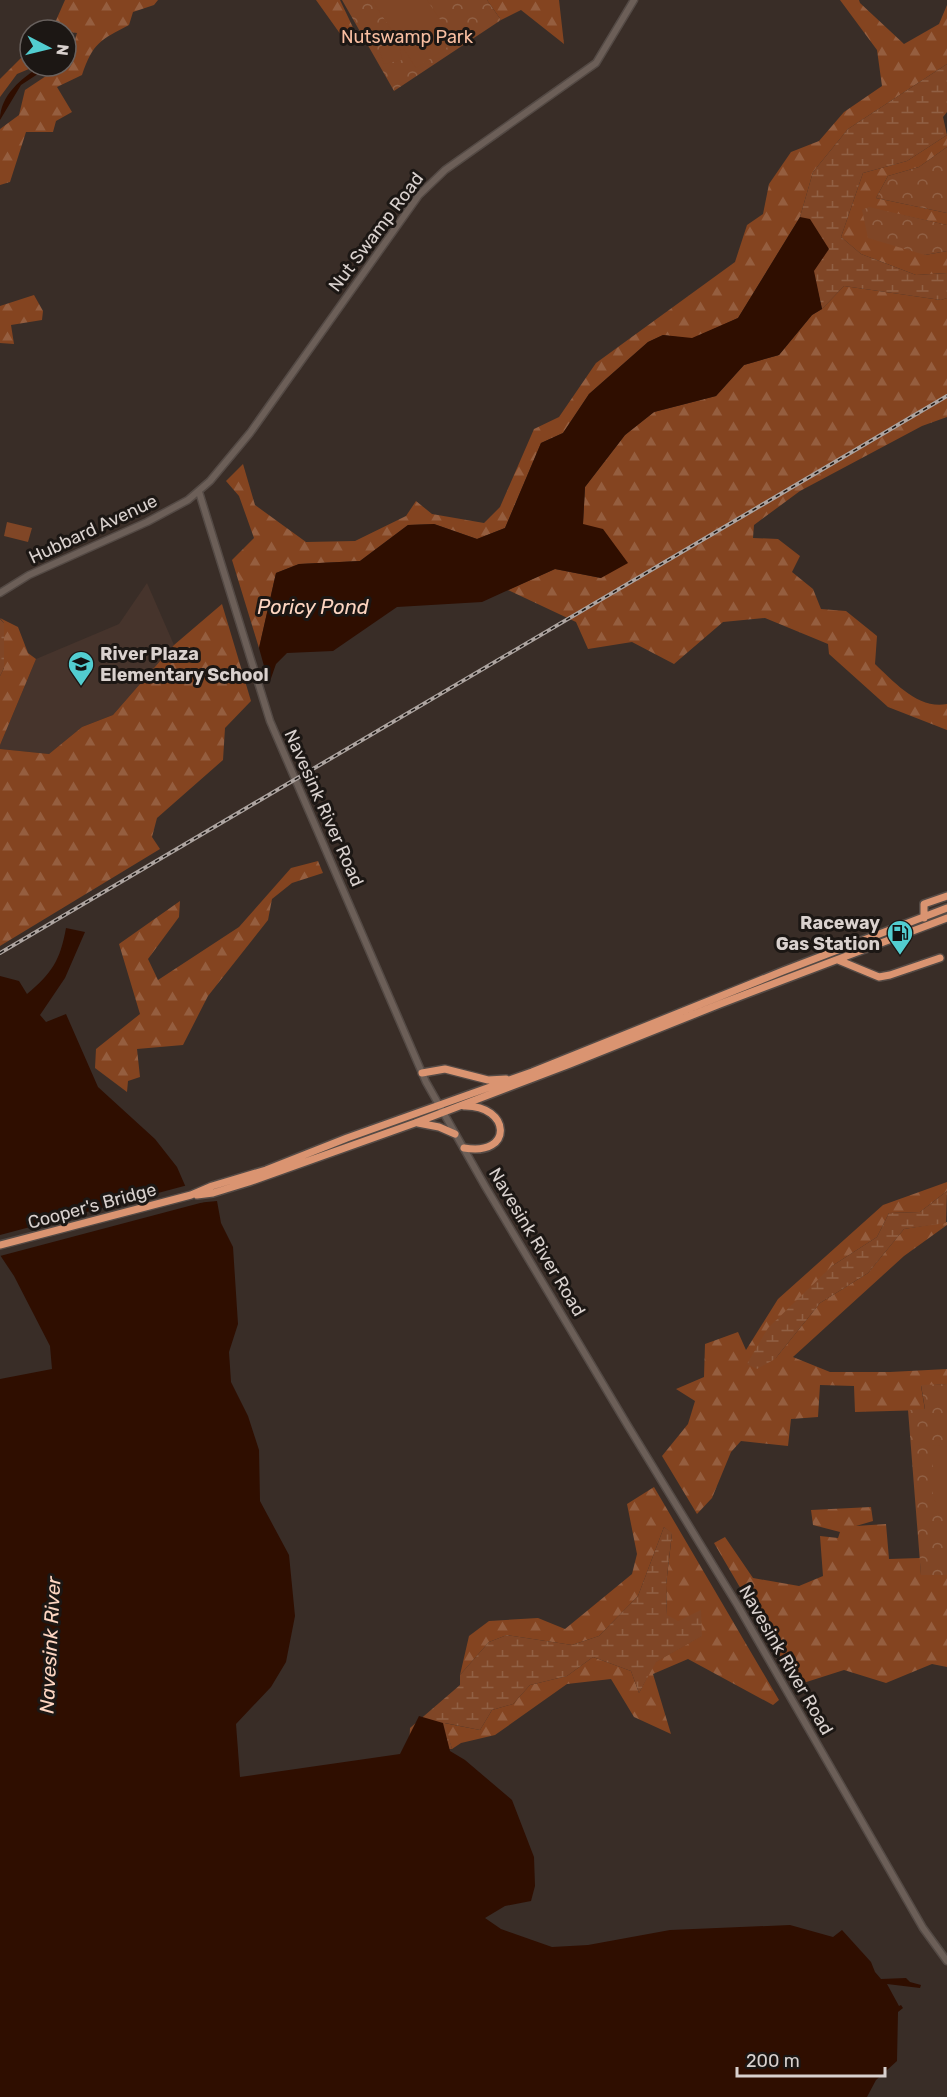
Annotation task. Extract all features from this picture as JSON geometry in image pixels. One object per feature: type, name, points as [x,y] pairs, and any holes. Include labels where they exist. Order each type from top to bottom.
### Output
[{"type":"highway","points":[[924,918],[924,904],[947,896]]},
{"type":"highway","points":[[191,1195],[441,1109],[783,971],[947,908]]},
{"type":"highway","points":[[458,1107],[947,918]]},
{"type":"highway","points":[[838,960],[879,977],[940,958]]},
{"type":"highway","points":[[422,1073],[445,1069],[493,1081],[518,1077]]},
{"type":"highway","points":[[191,1195],[213,1193],[249,1182],[415,1123],[441,1109],[476,1107],[485,1109],[497,1118],[500,1124],[499,1136],[493,1146],[482,1150],[464,1148]]},
{"type":"highway","points":[[415,1123],[440,1127],[455,1134]]},
{"type":"highway","name":"Cooper's Bridge","points":[[0,1245],[191,1195]]},
{"type":"main road","name":"Nut Swamp Road","points":[[199,492],[250,433],[419,195],[445,170],[596,63],[634,0]]},
{"type":"main road","name":"Hubbard Avenue","points":[[0,593],[29,575],[162,514],[199,492]]},
{"type":"main road","name":"Navesink River Road","points":[[199,492],[270,721],[422,1073],[455,1134],[738,1606],[923,1928],[947,1961]]},
{"type":"shaded area","name":"River Plaza Elementary School","points":[[147,583],[174,645],[113,715],[82,727],[49,754],[0,749],[36,659],[119,624]]},
{"type":"green space","points":[[65,0],[158,0],[154,5],[133,12],[129,25],[104,39],[94,49],[82,75],[78,77],[78,18],[57,18]]},
{"type":"green space","points":[[316,0],[340,0],[358,38],[346,42]]},
{"type":"green space","name":"Nutswamp Park","points":[[342,0],[487,0],[501,20],[394,91]]},
{"type":"green space","points":[[372,0],[427,0],[455,42],[416,68]]},
{"type":"green space","points":[[487,0],[559,0],[564,44],[521,10],[501,20]]},
{"type":"green space","points":[[840,0],[859,0],[904,44],[939,24],[947,5],[947,64],[848,129],[813,172],[800,217],[738,318],[692,339],[663,335],[648,342],[589,394],[563,433],[541,443],[505,528],[477,539],[434,524],[408,525],[360,561],[299,564],[276,573],[259,648],[232,560],[254,538],[239,496],[226,481],[243,464],[255,505],[306,542],[355,541],[406,516],[416,501],[432,514],[484,523],[500,507],[534,429],[559,417],[596,363],[735,262],[747,225],[763,214],[769,184],[791,152],[819,141],[844,112],[882,86],[877,50]]},
{"type":"green space","points":[[394,41],[399,43],[402,60],[384,64],[379,49]]},
{"type":"green space","points":[[18,61],[18,74],[0,97],[0,79]]},
{"type":"green space","points":[[947,64],[947,112],[943,117],[947,135],[907,161],[863,173],[841,237],[861,254],[916,275],[947,273],[947,298],[941,300],[844,286],[822,309],[800,217],[813,172],[848,129]]},
{"type":"green space","points":[[43,78],[76,78],[57,87],[72,112],[56,121],[53,132],[26,132],[10,182],[0,185],[0,129],[19,115],[25,90]]},
{"type":"green space","points":[[947,135],[947,147],[919,167],[888,176],[876,198],[947,213],[947,225],[869,208],[925,255],[947,251],[947,273],[916,275],[861,254],[841,237],[863,173],[907,161]]},
{"type":"green space","points":[[947,147],[947,213],[876,198],[888,176],[919,167]]},
{"type":"green space","points":[[869,207],[947,225],[947,251],[925,255],[868,238],[862,210]]},
{"type":"green space","points":[[844,286],[941,300],[947,298],[947,417],[922,426],[800,491],[754,525],[753,538],[778,539],[800,556],[792,572],[813,589],[821,609],[846,611],[877,636],[875,664],[917,699],[937,705],[947,704],[947,730],[888,707],[829,654],[828,644],[765,618],[723,622],[674,664],[632,642],[588,649],[576,622],[508,590],[555,569],[601,578],[583,524],[585,487],[625,435],[654,412],[716,396],[744,365],[779,355],[812,315],[822,309]]},
{"type":"green space","points":[[34,295],[43,311],[42,320],[11,325],[14,344],[0,343],[0,306]]},
{"type":"green space","points":[[7,522],[32,528],[28,542],[4,536]]},
{"type":"green space","points":[[222,604],[251,701],[225,728],[223,760],[157,818],[152,837],[160,849],[0,946],[0,749],[49,754],[82,727],[113,715],[174,645]]},
{"type":"green space","points":[[0,618],[18,627],[28,653],[36,659],[0,745],[0,676],[4,668],[4,623]]},
{"type":"green space","points":[[0,619],[4,623],[4,668],[0,676]]},
{"type":"green space","points":[[318,861],[323,873],[292,883],[272,899],[268,920],[208,996],[183,1045],[137,1049],[140,1077],[128,1081],[127,1092],[95,1068],[96,1049],[140,1014],[119,944],[180,901],[179,917],[148,959],[158,980],[239,927],[291,868]]},
{"type":"green space","points":[[947,1182],[947,1191],[920,1212],[889,1213],[877,1237],[832,1266],[775,1359],[820,1303],[868,1273],[904,1229],[947,1222],[947,1225],[904,1256],[793,1357],[830,1372],[947,1369],[947,1384],[921,1386],[925,1410],[855,1412],[854,1386],[820,1385],[818,1417],[791,1419],[788,1446],[741,1441],[731,1452],[712,1498],[697,1514],[662,1456],[688,1424],[695,1401],[676,1389],[704,1377],[705,1344],[738,1332],[746,1350],[778,1299],[883,1205]]},
{"type":"green space","points":[[947,1191],[946,1223],[904,1229],[868,1273],[820,1303],[775,1359],[757,1369],[747,1364],[768,1328],[832,1266],[877,1237],[889,1213],[920,1212]]},
{"type":"green space","points":[[947,1384],[947,1575],[921,1575],[908,1410],[925,1409],[921,1385]]},
{"type":"green space","points":[[933,1445],[947,1447],[947,1502],[936,1502],[933,1499]]},
{"type":"green space","points":[[654,1487],[779,1700],[773,1705],[688,1659],[653,1674],[671,1734],[634,1717],[611,1679],[567,1684],[495,1735],[461,1743],[452,1749],[444,1723],[480,1730],[492,1710],[513,1704],[530,1685],[567,1676],[593,1657],[631,1671],[639,1693],[655,1662],[701,1636],[667,1616],[666,1585],[672,1534],[664,1527],[638,1596],[599,1636],[572,1645],[507,1635],[489,1642],[460,1675],[469,1636],[489,1621],[538,1618],[565,1629],[632,1574],[637,1554],[627,1504]]},
{"type":"green space","points":[[871,1507],[873,1521],[856,1526],[886,1524],[889,1559],[920,1558],[921,1575],[947,1575],[947,1667],[932,1664],[886,1683],[844,1670],[797,1685],[714,1543],[725,1537],[753,1578],[799,1586],[823,1576],[820,1536],[838,1538],[840,1532],[813,1525],[811,1510]]},
{"type":"green space","points":[[664,1527],[672,1533],[666,1585],[667,1615],[678,1621],[701,1610],[702,1636],[656,1662],[639,1693],[631,1671],[593,1657],[567,1676],[530,1685],[513,1704],[492,1710],[480,1730],[445,1723],[452,1749],[409,1750],[410,1728],[460,1685],[460,1675],[489,1642],[507,1635],[572,1645],[599,1636],[638,1596]]},
{"type":"water","points":[[25,78],[32,78],[21,85],[0,120],[8,95]]},
{"type":"water","name":"Poricy Pond","points":[[800,217],[810,219],[829,249],[814,271],[822,309],[812,315],[779,355],[744,365],[716,396],[654,412],[625,435],[585,487],[583,524],[603,529],[628,563],[601,578],[555,569],[482,602],[397,607],[333,651],[287,653],[276,664],[269,684],[259,648],[276,573],[299,564],[360,561],[408,525],[434,524],[477,539],[505,528],[541,443],[563,433],[589,394],[648,342],[663,335],[692,338],[738,318]]},
{"type":"water","name":"Navesink River","points":[[66,928],[85,932],[65,978],[40,1015],[46,1022],[66,1014],[98,1087],[155,1139],[177,1167],[187,1190],[196,1203],[217,1201],[221,1223],[233,1247],[238,1324],[229,1352],[231,1382],[248,1416],[259,1450],[260,1501],[289,1555],[295,1616],[286,1662],[271,1687],[236,1724],[240,1777],[400,1754],[419,1716],[443,1723],[450,1751],[465,1760],[512,1800],[534,1857],[535,1886],[531,1901],[505,1906],[485,1918],[501,1929],[552,1947],[588,1945],[670,1930],[790,1925],[833,1937],[842,1930],[871,1962],[881,1979],[906,1978],[910,1982],[921,1985],[920,1988],[887,1984],[899,2006],[903,2008],[898,2012],[897,2061],[876,2080],[867,2097],[0,2097],[0,1379],[52,1369],[50,1346],[14,1276],[0,1255],[0,976],[19,981],[27,994],[54,966]]},
{"type":"pier","points":[[188,1185],[198,1200],[204,1202],[0,1256],[0,1235]]},
{"type":"railway","points":[[0,953],[947,396]]},
{"type":"place","name":"River Plaza Elementary School","points":[[81,687]]},
{"type":"place","name":"Raceway Gas Station","points":[[900,956]]}]
